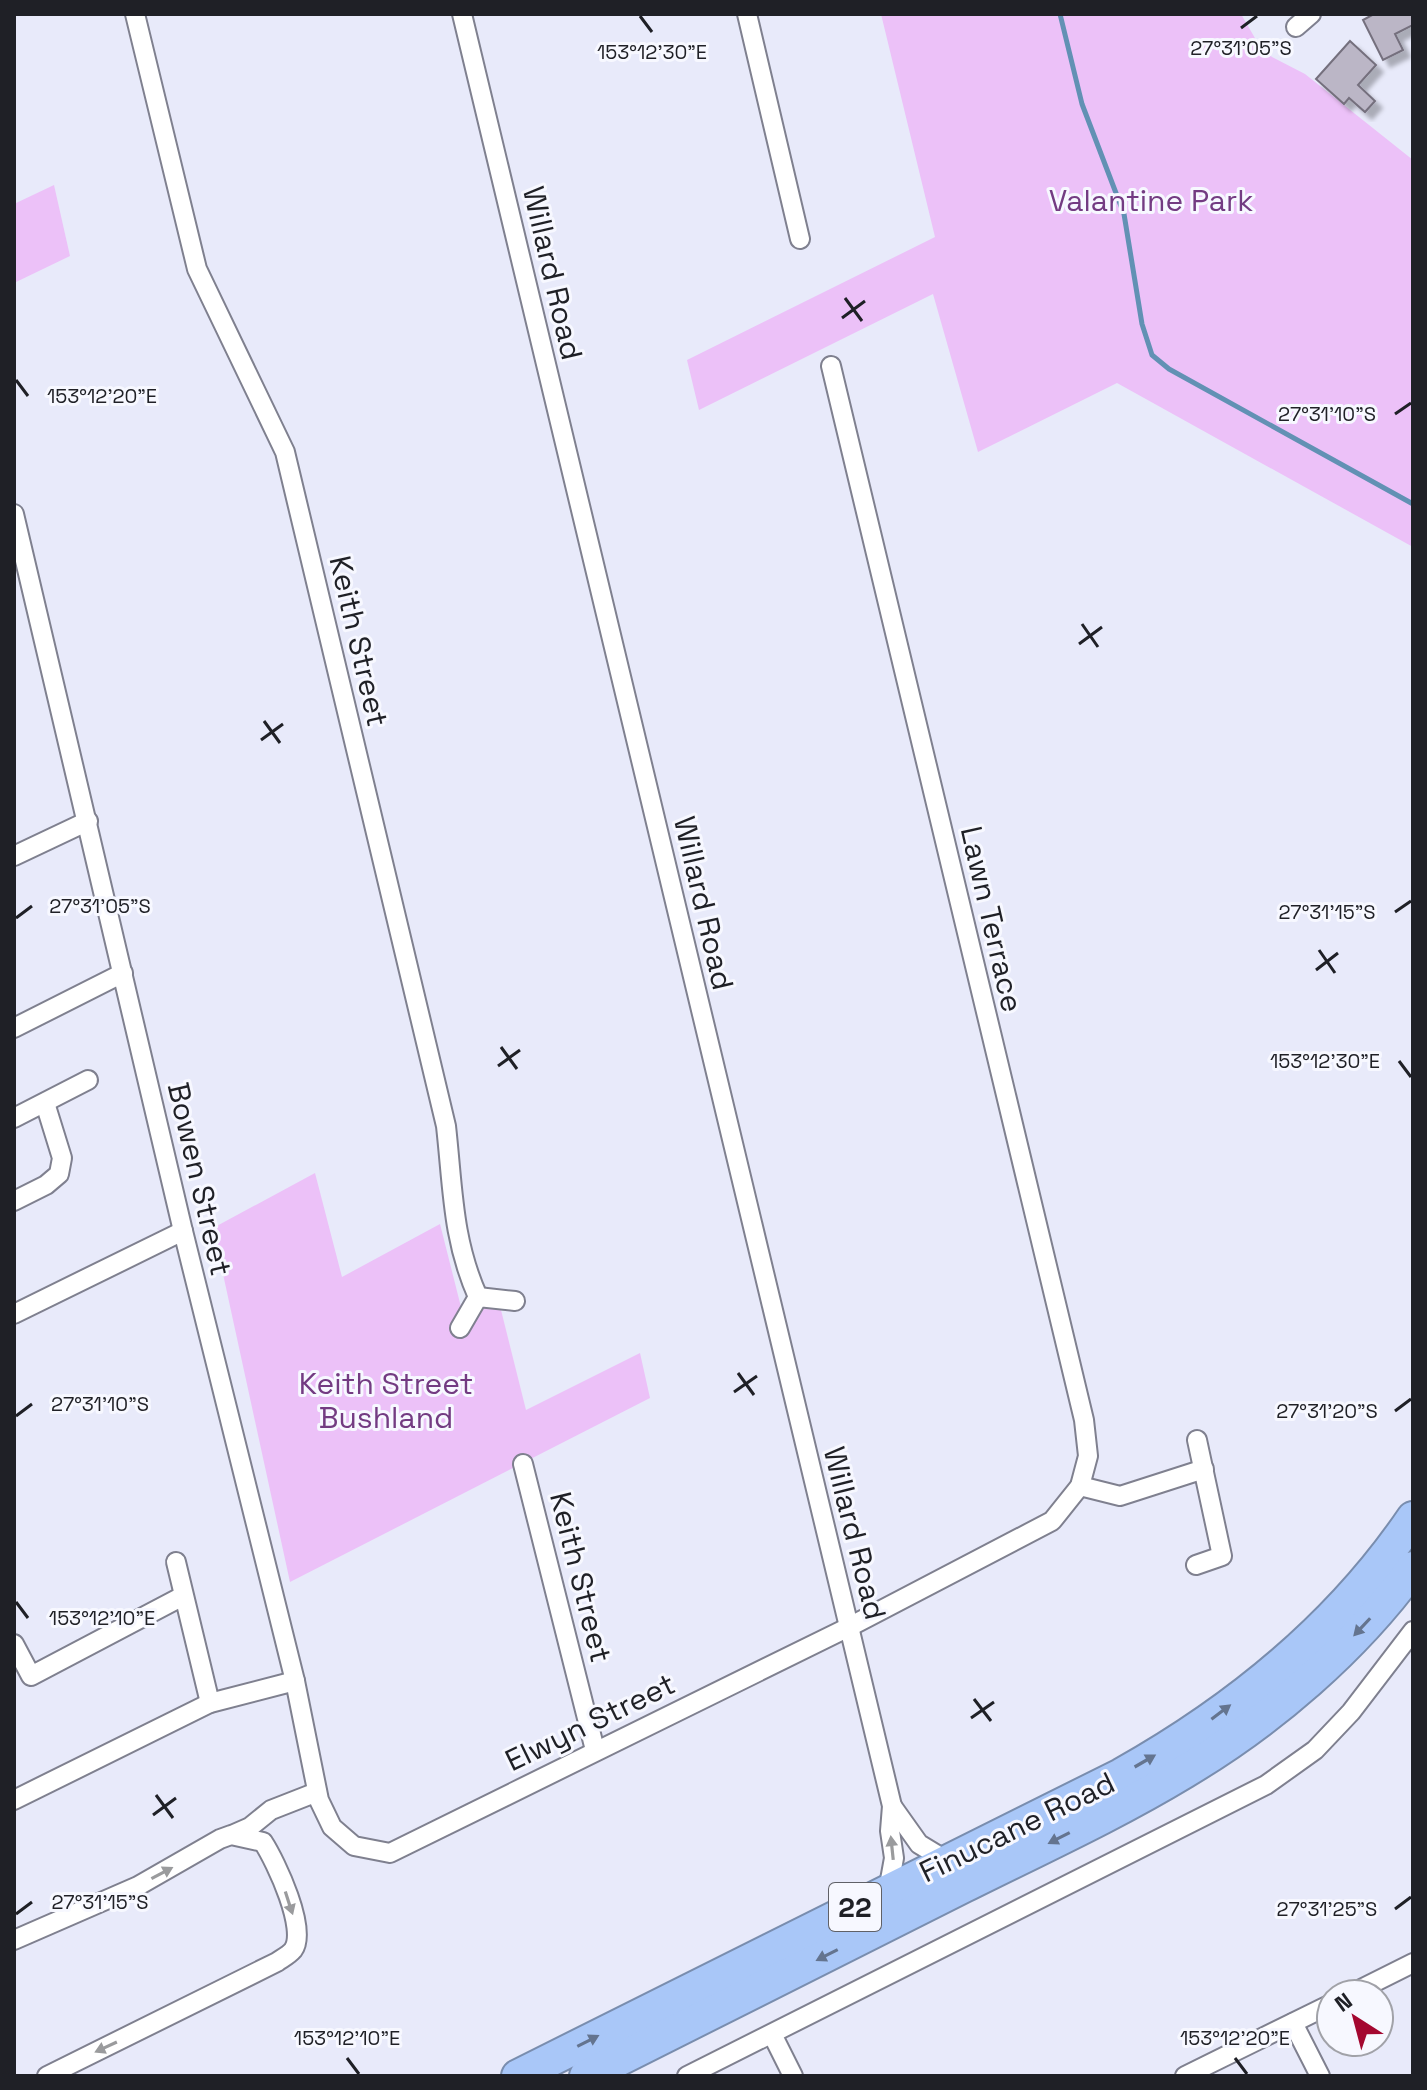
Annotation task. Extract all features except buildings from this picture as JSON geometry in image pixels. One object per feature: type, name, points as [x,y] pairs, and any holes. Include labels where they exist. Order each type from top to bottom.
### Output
[{"type":"highway","name":"Finucane Road","points":[[586,2076],[1152,1791],[1212,1755],[1267,1696],[1413,1518]]},
{"type":"highway","name":"Finucane Road","points":[[518,2076],[1144,1762],[1189,1735],[1267,1696],[1345,1646],[1413,1568]]},
{"type":"street","name":"Keith Street","points":[[135,14],[197,269],[285,452],[446,1126],[456,1236],[478,1297]]},
{"type":"street","name":"Willard Road","points":[[462,14],[892,1806],[890,1831],[894,1858],[888,1891]]},
{"type":"street","points":[[747,14],[800,239]]},
{"type":"street","points":[[1296,27],[1311,14]]},
{"type":"street","name":"Lawn Terrace","points":[[831,366],[1084,1420],[1088,1456],[1080,1486]]},
{"type":"street","name":"Bowen Street","points":[[14,514],[183,1231],[295,1681],[318,1796],[332,1827],[354,1846]]},
{"type":"street","points":[[14,856],[88,821]]},
{"type":"street","points":[[14,1028],[123,973]]},
{"type":"street","points":[[14,1118],[88,1080]]},
{"type":"street","points":[[14,1201],[46,1185],[59,1174],[62,1158],[45,1103]]},
{"type":"street","points":[[14,1314],[183,1231]]},
{"type":"street","points":[[460,1328],[478,1297],[515,1301]]},
{"type":"street","points":[[1196,1565],[1222,1556],[1197,1440]]},
{"type":"street","name":"Keith Street","points":[[523,1464],[595,1750]]},
{"type":"street","points":[[1080,1486],[1120,1496],[1204,1469]]},
{"type":"street","name":"Elwyn Street","points":[[354,1846],[390,1853],[849,1627],[1052,1521],[1080,1486]]},
{"type":"street","points":[[176,1562],[210,1703]]},
{"type":"street","points":[[14,1644],[31,1676],[183,1596]]},
{"type":"street","points":[[687,2076],[1266,1785],[1315,1750],[1351,1712],[1413,1631]]},
{"type":"street","points":[[14,1800],[210,1703],[295,1681]]},
{"type":"street","points":[[14,1940],[138,1886],[250,1827],[271,1810],[318,1796]]},
{"type":"street","points":[[47,2076],[170,2017],[277,1962],[293,1950],[299,1931],[276,1863],[263,1842],[264,1832],[273,1819],[318,1796]]},
{"type":"street","name":"Willard Road","points":[[892,1806],[919,1844],[947,1861]]},
{"type":"street","points":[[231,1835],[263,1842]]},
{"type":"street","points":[[1383,1978],[1413,1963]]},
{"type":"street","points":[[1185,2076],[1315,2012]]},
{"type":"street","points":[[1293,2023],[1320,2076]]},
{"type":"street","points":[[772,2034],[793,2076]]},
{"type":"green space","name":"Valantine Park","points":[[881,14],[1241,14],[1259,45],[1272,57],[1305,74],[1413,160],[1413,547],[1117,383],[978,452],[933,294],[699,410],[687,360],[935,237]]},
{"type":"green space","points":[[54,185],[70,256],[14,283],[14,204]]},
{"type":"green space","name":"Keith Street Bushland","points":[[315,1173],[342,1277],[440,1224],[461,1307],[496,1290],[526,1410],[640,1353],[650,1398],[290,1582],[213,1228]]},
{"type":"waterway","points":[[1060,14],[1082,104],[1124,214],[1142,324],[1152,355],[1169,369],[1413,504]]}]
